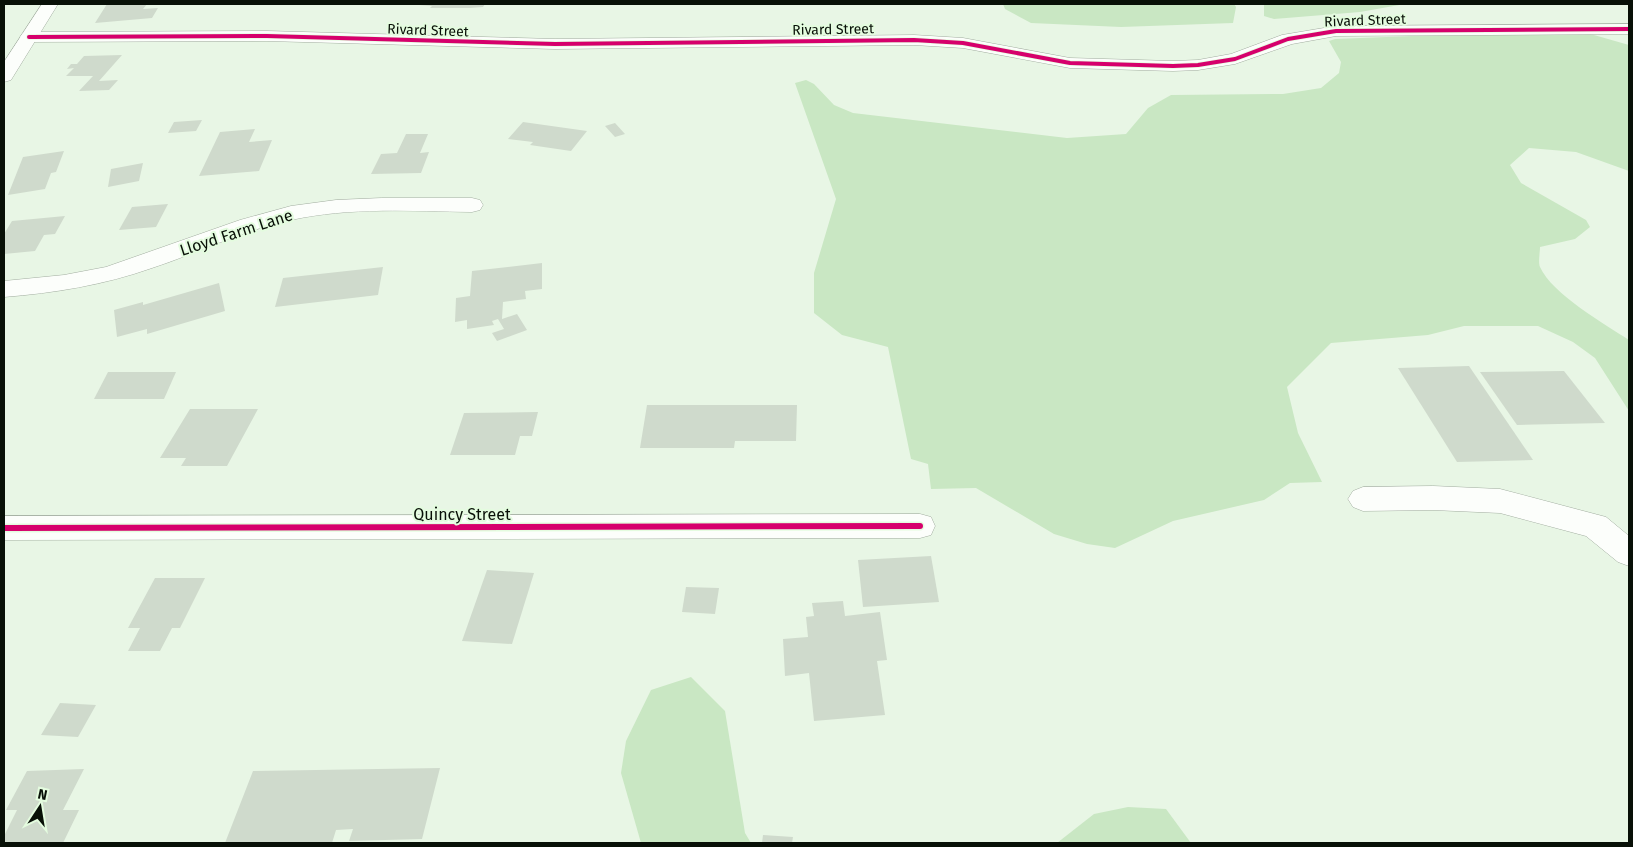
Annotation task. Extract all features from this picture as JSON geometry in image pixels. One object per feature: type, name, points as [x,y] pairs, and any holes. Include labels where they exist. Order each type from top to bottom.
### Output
[{"type":"street","points":[[4,76],[50,4]]},
{"type":"street","name":"Rivard Street","points":[[29,37],[267,36],[555,44],[914,40],[963,42],[1070,63],[1136,66],[1215,63],[1288,39],[1336,31],[1629,29]]},
{"type":"street","name":"Lloyd Farm Lane","points":[[4,289],[65,283],[122,270],[239,228],[294,212],[356,205],[472,205]]},
{"type":"street","points":[[1363,499],[1433,498],[1500,501],[1595,526],[1629,552]]},
{"type":"street","name":"Quincy Street","points":[[4,528],[920,526]]},
{"type":"green space","points":[[1003,4],[1234,4],[1236,7],[1233,23],[1121,27],[1031,23],[1005,9]]},
{"type":"green space","points":[[1264,4],[1405,4],[1360,12],[1274,19],[1264,16]]},
{"type":"green space","points":[[1514,32],[1587,33],[1629,45],[1629,171],[1576,152],[1529,148],[1510,165],[1521,183],[1586,220],[1590,227],[1575,239],[1540,247],[1539,265],[1546,277],[1567,298],[1629,340],[1629,411],[1595,358],[1573,342],[1538,326],[1464,326],[1428,335],[1331,343],[1287,387],[1298,433],[1322,482],[1290,483],[1264,500],[1173,521],[1115,548],[1087,544],[1054,534],[976,488],[931,489],[928,464],[911,459],[888,347],[842,335],[814,313],[814,273],[836,199],[795,83],[806,80],[814,84],[834,105],[853,113],[1067,138],[1126,134],[1148,108],[1171,95],[1283,94],[1321,88],[1339,73],[1341,62],[1329,41],[1335,39]]},
{"type":"green space","points":[[691,677],[725,711],[745,833],[751,843],[641,843],[621,773],[626,741],[651,690]]},
{"type":"green space","points":[[1128,807],[1166,809],[1191,843],[1057,843],[1094,814]]},
{"type":"building","points":[[107,4],[147,4],[143,9],[158,8],[152,18],[95,23]]},
{"type":"building","points":[[419,4],[485,4],[483,7],[470,8],[430,8],[432,6]]},
{"type":"building","points":[[122,55],[99,81],[118,80],[109,90],[79,91],[93,76],[66,76],[74,68],[67,69],[71,64],[77,64],[84,56]]},
{"type":"building","points":[[202,120],[196,131],[168,133],[174,122]]},
{"type":"building","points":[[523,122],[587,131],[571,151],[530,145],[533,142],[508,139]]},
{"type":"building","points":[[615,123],[625,134],[615,137],[605,126]]},
{"type":"building","points":[[255,129],[249,142],[272,140],[259,171],[199,176],[220,132]]},
{"type":"building","points":[[406,134],[428,134],[420,153],[429,152],[421,173],[371,174],[381,154],[397,153]]},
{"type":"building","points":[[64,151],[56,172],[51,173],[45,189],[8,195],[23,157]]},
{"type":"building","points":[[143,163],[139,181],[108,187],[111,169]]},
{"type":"building","points":[[168,204],[156,227],[119,230],[132,207]]},
{"type":"building","points":[[65,216],[55,234],[44,235],[35,251],[4,254],[4,234],[12,221]]},
{"type":"building","points":[[542,263],[542,289],[525,291],[526,299],[503,302],[502,319],[517,314],[527,330],[497,341],[492,333],[504,329],[498,319],[492,321],[494,325],[467,329],[467,320],[455,322],[456,298],[470,296],[472,271]]},
{"type":"building","points":[[383,267],[378,295],[275,307],[283,278]]},
{"type":"building","points":[[219,283],[225,311],[147,334],[147,329],[117,337],[114,310],[143,302],[143,305]]},
{"type":"building","points":[[1469,366],[1533,460],[1457,462],[1398,368]]},
{"type":"building","points":[[1564,371],[1605,423],[1517,425],[1480,372]]},
{"type":"building","points":[[108,372],[176,372],[164,399],[94,399]]},
{"type":"building","points":[[647,405],[797,405],[796,441],[735,441],[734,448],[640,448]]},
{"type":"building","points":[[190,409],[258,409],[227,466],[181,466],[186,458],[160,458]]},
{"type":"building","points":[[538,412],[532,436],[520,436],[515,455],[450,455],[464,413]]},
{"type":"building","points":[[931,556],[939,602],[863,607],[858,560]]},
{"type":"building","points":[[487,570],[534,573],[512,644],[462,641]]},
{"type":"building","points":[[155,578],[205,578],[180,628],[172,628],[160,651],[128,651],[140,628],[128,628]]},
{"type":"building","points":[[686,587],[719,588],[715,614],[682,612]]},
{"type":"building","points":[[843,601],[845,616],[880,612],[887,660],[877,661],[885,715],[814,721],[809,673],[785,676],[783,639],[808,637],[806,617],[814,616],[812,603]]},
{"type":"building","points":[[60,703],[96,705],[78,737],[41,735]]},
{"type":"building","points":[[440,768],[422,839],[349,841],[353,829],[336,830],[332,843],[225,843],[253,771]]},
{"type":"building","points":[[84,769],[63,810],[79,810],[63,843],[4,843],[4,836],[17,810],[6,810],[27,771]]},
{"type":"building","points":[[763,835],[793,837],[792,843],[762,843]]},
{"type":"cycle path","points":[[29,37],[267,36],[555,44],[914,40],[963,43],[1070,63],[1173,66],[1198,65],[1235,59],[1288,39],[1336,31],[1629,29]]},
{"type":"cycle path","points":[[4,528],[920,526]]}]
